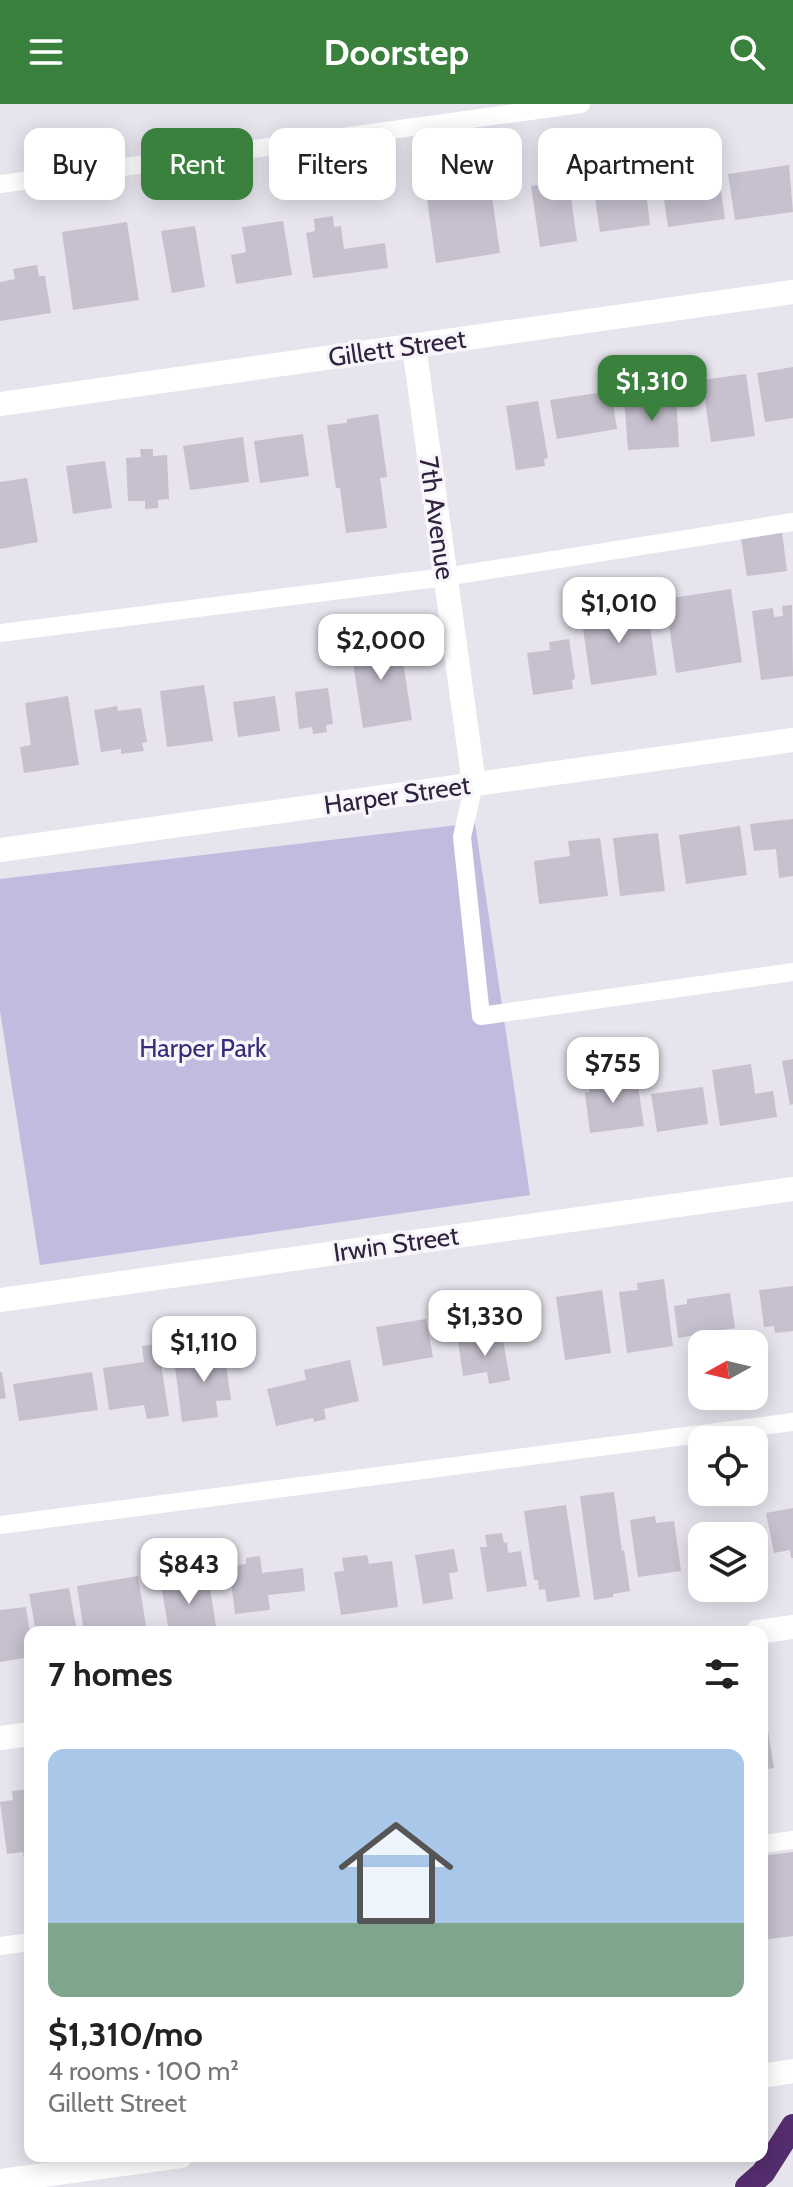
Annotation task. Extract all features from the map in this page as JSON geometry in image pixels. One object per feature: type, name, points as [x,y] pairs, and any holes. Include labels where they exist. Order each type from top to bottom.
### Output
[{"type":"highway","points":[[747,2187],[763,2173],[793,2126]]},
{"type":"street","name":"Gillett Street","points":[[0,404],[793,292]]},
{"type":"street","name":"7th Avenue","points":[[414,346],[474,784]]},
{"type":"street","name":"Harper Street","points":[[0,850],[793,740]]},
{"type":"street","name":"Irwin Street","points":[[0,1300],[793,1189]]},
{"type":"street","points":[[768,1630],[793,1627]]},
{"type":"street","points":[[0,1738],[24,1735]]},
{"type":"street","points":[[768,2075],[793,2071]]},
{"type":"street","points":[[0,2181],[138,2162]]},
{"type":"lane","points":[[0,184],[581,104]]},
{"type":"lane","points":[[0,633],[445,577],[793,522]]},
{"type":"lane","points":[[474,784],[462,837],[481,1016],[793,972]]},
{"type":"lane","points":[[0,1525],[793,1422]]},
{"type":"lane","points":[[768,1843],[793,1840]]},
{"type":"lane","points":[[0,1946],[24,1943]]},
{"type":"green space","name":"Harper Park","points":[[475,823],[530,1195],[40,1265],[0,1011],[0,879]]},
{"type":"building","points":[[789,165],[793,212],[735,220],[728,174]]},
{"type":"building","points":[[538,185],[538,200],[571,200],[577,241],[540,247],[531,186]]},
{"type":"building","points":[[722,198],[725,219],[668,227],[664,200]]},
{"type":"building","points":[[427,200],[492,200],[500,253],[436,263]]},
{"type":"building","points":[[595,200],[647,200],[650,225],[600,232]]},
{"type":"building","points":[[333,216],[334,227],[341,226],[344,249],[385,243],[388,268],[313,278],[306,233],[315,231],[314,219]]},
{"type":"building","points":[[283,221],[292,275],[236,284],[231,255],[246,252],[242,227]]},
{"type":"building","points":[[127,222],[139,300],[73,310],[62,232]]},
{"type":"building","points":[[195,226],[205,287],[172,293],[161,231]]},
{"type":"building","points":[[37,265],[39,276],[45,276],[51,313],[0,321],[0,282],[15,279],[13,269]]},
{"type":"building","points":[[793,367],[793,418],[765,422],[757,373]]},
{"type":"building","points":[[746,374],[755,436],[711,442],[702,380]]},
{"type":"building","points":[[611,391],[617,429],[557,439],[550,400]]},
{"type":"building","points":[[676,396],[679,447],[628,450],[624,399]]},
{"type":"building","points":[[538,401],[548,458],[544,459],[545,466],[516,470],[506,406]]},
{"type":"building","points":[[378,414],[387,477],[380,478],[387,528],[346,533],[327,425]]},
{"type":"building","points":[[303,434],[309,476],[260,483],[254,441]]},
{"type":"building","points":[[243,437],[249,482],[190,490],[183,446]]},
{"type":"building","points":[[140,449],[153,449],[153,456],[167,455],[169,499],[158,500],[158,508],[145,509],[145,501],[128,501],[126,458],[141,457]]},
{"type":"building","points":[[105,461],[112,508],[73,514],[66,466]]},
{"type":"building","points":[[27,478],[38,542],[0,549],[0,482]]},
{"type":"building","points":[[782,532],[787,571],[747,576],[741,539]]},
{"type":"building","points":[[731,589],[742,662],[676,673],[665,599]]},
{"type":"building","points":[[647,605],[657,675],[591,685],[581,614]]},
{"type":"building","points":[[792,605],[793,676],[761,680],[752,611],[773,608],[774,617],[783,616],[782,606]]},
{"type":"building","points":[[399,636],[412,720],[363,728],[350,643]]},
{"type":"building","points":[[569,639],[575,679],[572,680],[573,689],[533,695],[527,653],[550,650],[549,642]]},
{"type":"building","points":[[204,685],[213,741],[167,747],[160,691]]},
{"type":"building","points":[[328,688],[333,724],[326,725],[327,732],[313,734],[312,727],[299,729],[295,692]]},
{"type":"building","points":[[68,696],[79,765],[24,773],[20,747],[31,745],[25,703]]},
{"type":"building","points":[[275,696],[280,731],[238,737],[233,702]]},
{"type":"building","points":[[117,706],[118,711],[141,708],[147,742],[142,743],[144,751],[121,754],[121,749],[101,752],[94,710]]},
{"type":"building","points":[[793,819],[793,876],[779,878],[776,849],[754,851],[750,824]]},
{"type":"building","points":[[740,826],[747,875],[686,884],[679,835]]},
{"type":"building","points":[[658,833],[665,891],[620,896],[613,838]]},
{"type":"building","points":[[600,838],[608,896],[539,904],[534,861],[570,856],[568,841]]},
{"type":"building","points":[[793,1059],[793,1104],[790,1105],[782,1061]]},
{"type":"building","points":[[751,1064],[755,1094],[773,1091],[777,1117],[720,1126],[712,1070]]},
{"type":"building","points":[[624,1075],[626,1088],[638,1086],[644,1126],[590,1133],[585,1093],[590,1092],[588,1080]]},
{"type":"building","points":[[703,1087],[708,1124],[657,1132],[651,1094]]},
{"type":"building","points":[[664,1279],[673,1346],[627,1353],[619,1292],[638,1290],[637,1283]]},
{"type":"building","points":[[793,1286],[793,1331],[775,1333],[774,1326],[764,1327],[759,1290]]},
{"type":"building","points":[[602,1290],[611,1353],[565,1360],[556,1297]]},
{"type":"building","points":[[730,1293],[735,1328],[688,1330],[688,1336],[678,1338],[674,1306],[687,1304],[687,1299]]},
{"type":"building","points":[[426,1319],[433,1357],[383,1366],[376,1327]]},
{"type":"building","points":[[502,1334],[510,1380],[489,1384],[487,1372],[463,1376],[458,1341]]},
{"type":"building","points":[[222,1337],[231,1400],[216,1401],[218,1417],[182,1422],[175,1367],[207,1363],[204,1340]]},
{"type":"building","points":[[158,1344],[169,1416],[147,1419],[144,1405],[109,1410],[103,1368],[144,1362],[142,1346]]},
{"type":"building","points":[[350,1360],[359,1401],[324,1409],[326,1419],[314,1422],[313,1418],[276,1426],[267,1389],[306,1380],[304,1370]]},
{"type":"building","points":[[0,1372],[6,1398],[0,1399]]},
{"type":"building","points":[[92,1372],[98,1410],[19,1421],[13,1384]]},
{"type":"building","points":[[614,1492],[630,1591],[594,1600],[580,1496]]},
{"type":"building","points":[[566,1505],[580,1597],[547,1602],[545,1589],[539,1590],[538,1580],[534,1580],[524,1511]]},
{"type":"building","points":[[793,1508],[793,1558],[790,1550],[774,1553],[766,1513]]},
{"type":"building","points":[[655,1516],[656,1523],[674,1521],[681,1571],[638,1577],[630,1520]]},
{"type":"building","points":[[502,1533],[508,1553],[521,1551],[527,1586],[487,1592],[480,1547],[487,1547],[485,1535]]},
{"type":"building","points":[[454,1549],[458,1572],[449,1573],[453,1599],[423,1604],[415,1555]]},
{"type":"building","points":[[367,1555],[369,1564],[392,1561],[398,1607],[341,1615],[334,1572],[344,1571],[342,1558]]},
{"type":"building","points":[[260,1556],[262,1573],[303,1568],[305,1591],[268,1595],[270,1610],[235,1614],[229,1566],[246,1564],[246,1558]]},
{"type":"building","points":[[138,1576],[146,1626],[83,1626],[77,1586]]},
{"type":"building","points":[[208,1576],[216,1626],[168,1626],[161,1584]]},
{"type":"building","points":[[69,1588],[76,1626],[35,1626],[29,1594]]},
{"type":"building","points":[[26,1607],[29,1626],[24,1626],[24,1658],[0,1662],[0,1610]]},
{"type":"building","points":[[768,1730],[774,1768],[768,1769]]},
{"type":"building","points":[[24,1790],[24,1860],[23,1852],[7,1854],[0,1802],[13,1800],[12,1791]]},
{"type":"building","points":[[793,1852],[793,1936],[768,1939],[768,1855]]}]
